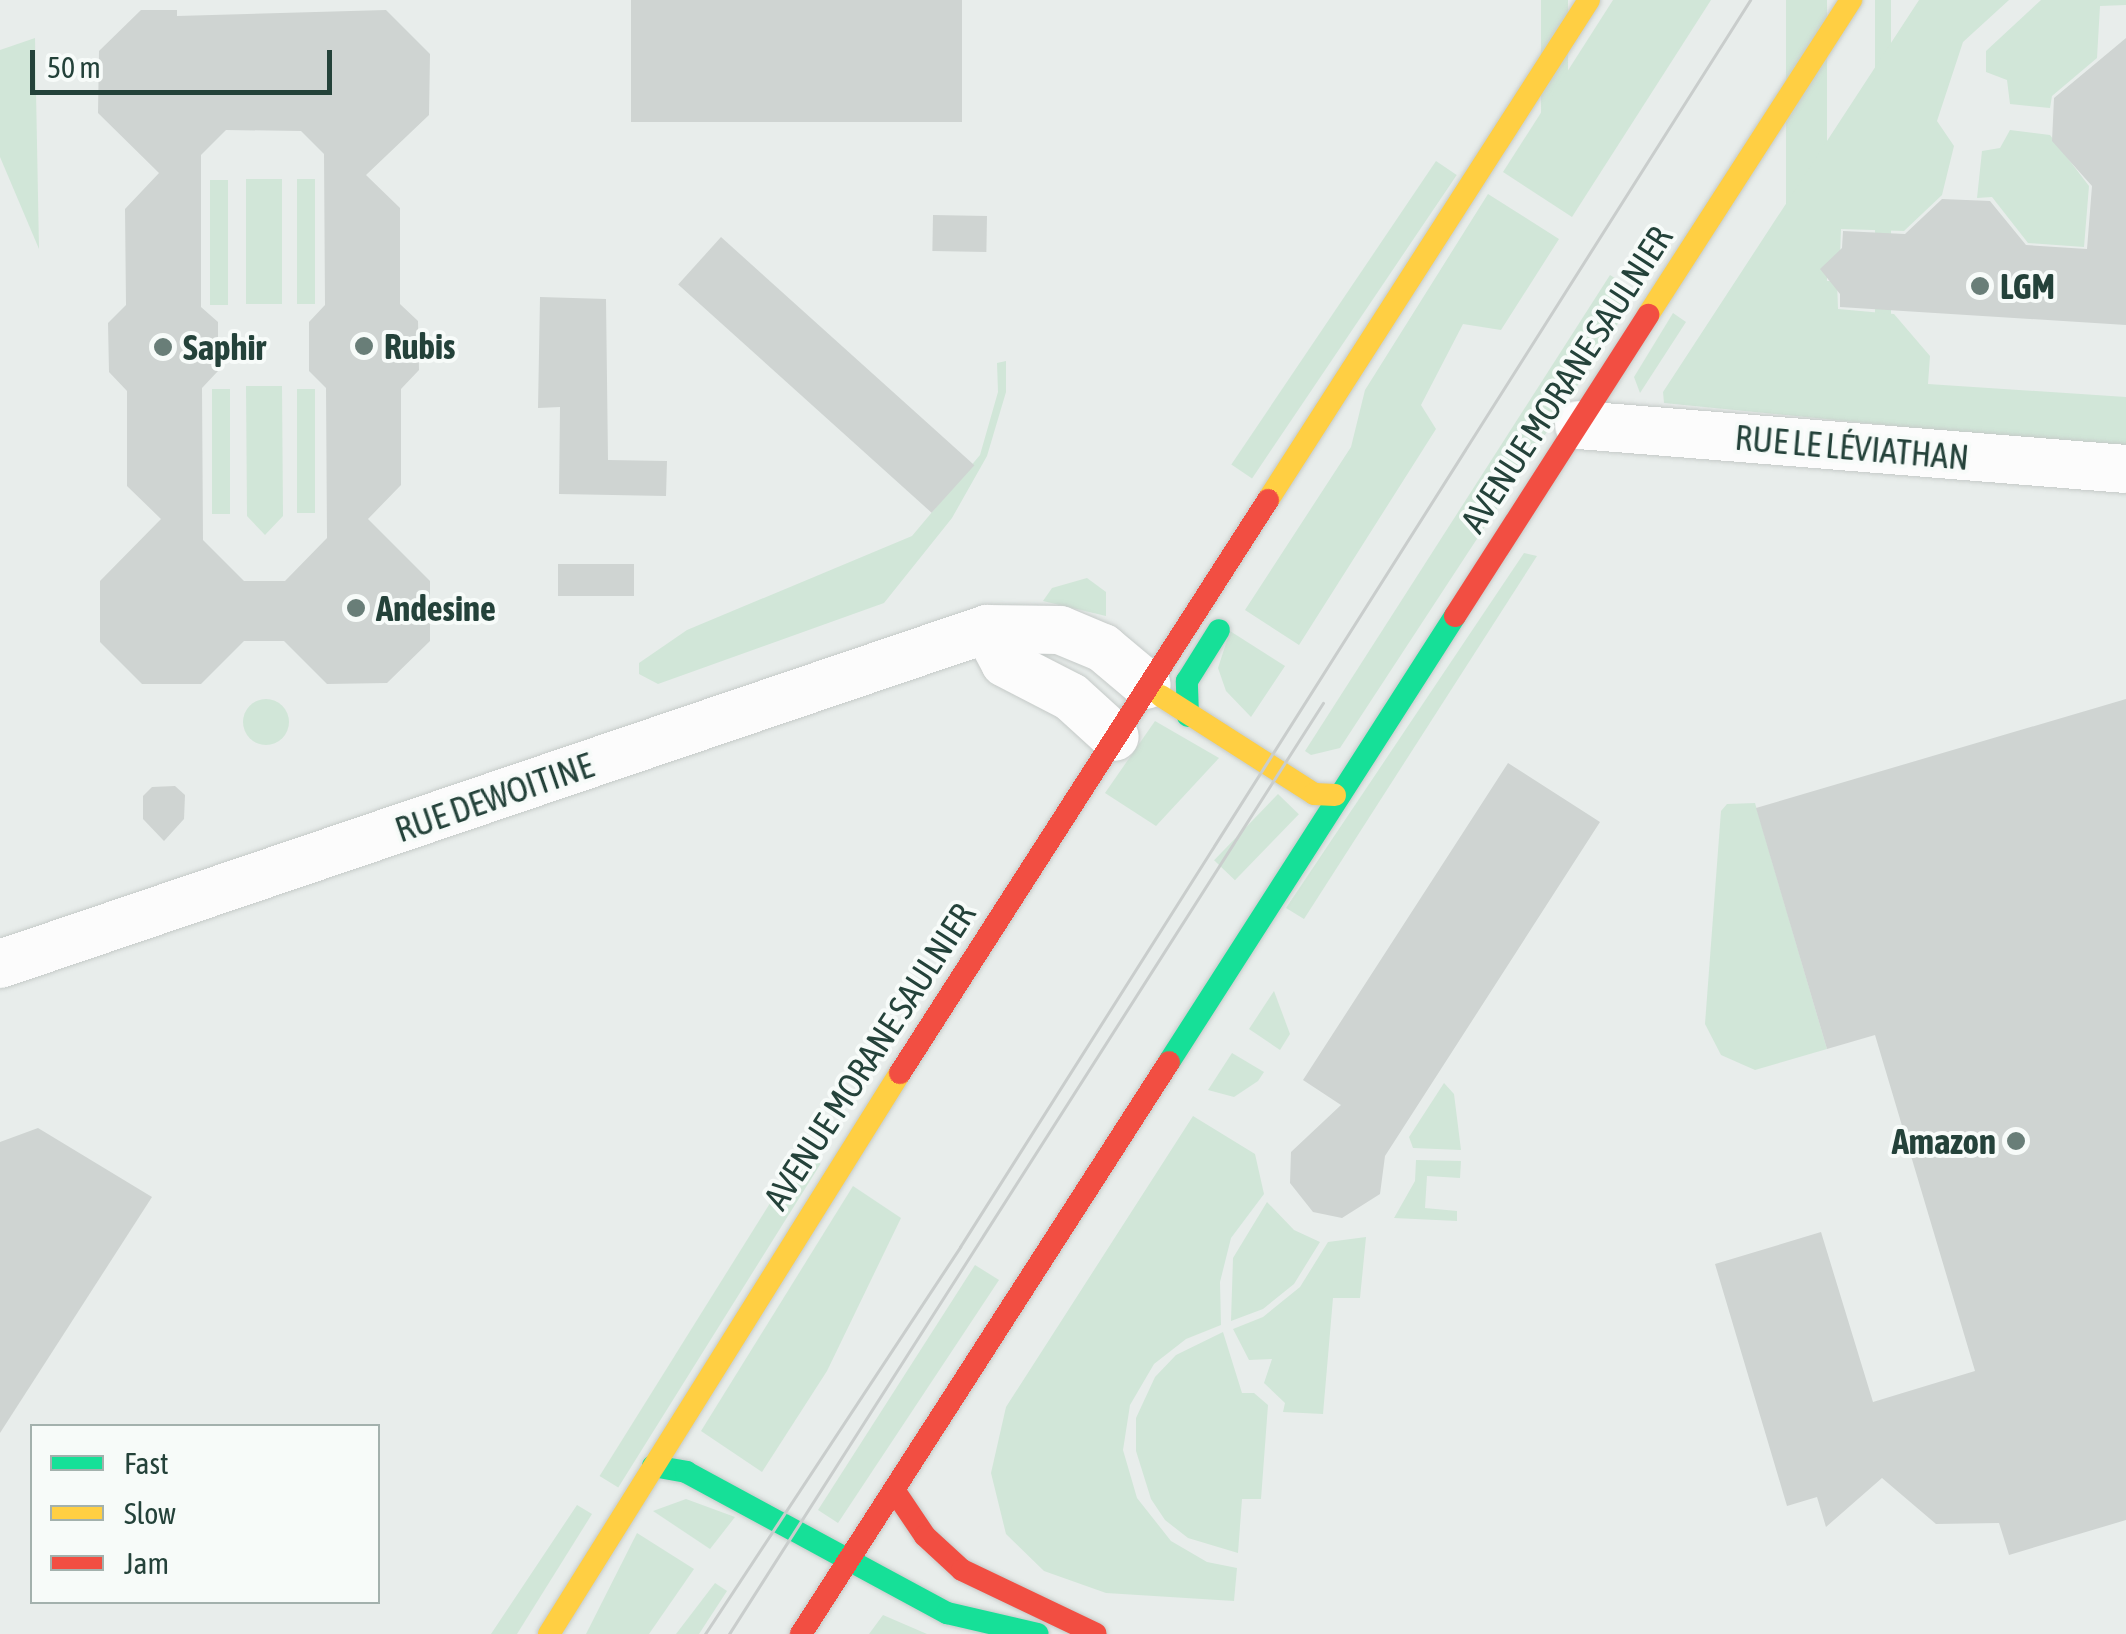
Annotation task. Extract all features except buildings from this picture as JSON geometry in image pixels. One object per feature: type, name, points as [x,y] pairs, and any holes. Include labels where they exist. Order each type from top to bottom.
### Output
[{"type":"main road","name":"AVENUE MORANE SAULNIER","points":[[549,1634],[1147,685],[1285,482],[1589,0]]},
{"type":"main road","name":"AVENUE MORANE SAULNIER","points":[[802,1634],[1336,794],[1579,425],[1851,0]]},
{"type":"main road","points":[[1285,482],[1287,523]]},
{"type":"main road","points":[[1188,716],[1187,680],[1228,614]]},
{"type":"main road","points":[[1147,685],[1188,716],[1314,794],[1336,794]]},
{"type":"main road","points":[[653,1466],[686,1472],[848,1563],[948,1613],[1038,1634]]},
{"type":"main road","points":[[894,1490],[925,1536],[962,1570],[1096,1634]]},
{"type":"main road","points":[[808,1540],[813,1564]]},
{"type":"street","name":"RUE LE LÉVIATHAN","points":[[1579,425],[2126,469]]},
{"type":"street","name":"RUE DEWOITINE","points":[[0,964],[988,628],[1060,630],[1103,648],[1147,685]]},
{"type":"street","points":[[988,628],[1005,663],[1071,697],[1114,737]]},
{"type":"green space","points":[[1541,0],[1568,0],[1568,167],[1541,167]]},
{"type":"green space","points":[[1613,0],[1711,0],[1572,217],[1503,172]]},
{"type":"green space","points":[[1786,0],[1827,0],[1827,298],[1786,298]]},
{"type":"green space","points":[[1875,0],[1891,0],[1891,345],[1875,345]]},
{"type":"green space","points":[[1919,0],[2009,0],[1963,42],[1937,121],[1954,146],[1942,195],[1904,231],[1841,229],[1840,256],[1817,269],[1827,281],[1837,281],[1838,309],[1894,314],[1930,356],[1928,384],[2126,397],[2126,449],[1664,403],[1663,392]]},
{"type":"green space","points":[[2041,0],[2126,0],[2126,5],[2100,6],[2097,58],[2052,96],[2050,108],[2010,104],[2007,80],[1986,72],[1986,51]]},
{"type":"green space","points":[[35,38],[39,249],[0,157],[0,50]]},
{"type":"green space","points":[[2010,130],[2050,135],[2089,186],[2084,247],[2028,243],[1992,197],[1977,198],[1982,151],[2000,148]]},
{"type":"green space","points":[[1436,161],[1457,175],[1252,478],[1231,464]]},
{"type":"green space","points":[[246,179],[282,179],[282,304],[246,304]]},
{"type":"green space","points":[[297,179],[315,179],[315,304],[297,304]]},
{"type":"green space","points":[[210,180],[228,180],[228,305],[210,305]]},
{"type":"green space","points":[[1488,194],[1559,239],[1501,330],[1463,324],[1421,405],[1436,429],[1299,645],[1245,610],[1351,447],[1365,390]]},
{"type":"green space","points":[[1610,275],[1638,293],[1340,748],[1311,755],[1305,751]]},
{"type":"green space","points":[[1673,313],[1686,322],[1640,393],[1634,377]]},
{"type":"green space","points":[[1006,361],[1006,392],[987,456],[952,518],[884,603],[658,684],[639,674],[639,663],[687,630],[912,536],[980,455],[998,392],[997,363]]},
{"type":"green space","points":[[246,386],[282,386],[283,516],[265,535],[247,516]]},
{"type":"green space","points":[[212,389],[230,389],[230,514],[212,514]]},
{"type":"green space","points":[[297,389],[315,389],[315,513],[297,513]]},
{"type":"green space","points":[[1524,553],[1537,556],[1304,919],[1286,908]]},
{"type":"green space","points":[[1087,578],[1106,592],[1106,616],[1043,601],[1052,588]]},
{"type":"green space","points":[[1230,631],[1285,666],[1251,717],[1226,691],[1218,668]]},
{"type":"green space","points":[[266,699],[282,706],[289,722],[282,738],[266,745],[250,738],[243,722],[250,706]]},
{"type":"green space","points":[[1155,721],[1219,758],[1156,826],[1105,793]]},
{"type":"green space","points":[[1278,794],[1299,814],[1235,880],[1214,860]]},
{"type":"green space","points":[[1755,803],[1827,1049],[1755,1070],[1721,1055],[1705,1024],[1721,811],[1727,804]]},
{"type":"green space","points":[[1274,991],[1290,1034],[1280,1050],[1249,1029]]},
{"type":"green space","points":[[1232,1053],[1264,1072],[1258,1081],[1234,1097],[1208,1090]]},
{"type":"green space","points":[[1444,1083],[1454,1094],[1461,1150],[1413,1148],[1409,1137]]},
{"type":"green space","points":[[1193,1116],[1255,1154],[1264,1194],[1231,1238],[1220,1282],[1221,1325],[1186,1339],[1154,1364],[1130,1405],[1123,1450],[1137,1498],[1171,1541],[1207,1562],[1237,1568],[1234,1601],[1106,1593],[1044,1571],[1006,1534],[991,1473],[1006,1407]]},
{"type":"green space","points":[[802,1152],[821,1164],[618,1488],[600,1476]]},
{"type":"green space","points":[[1416,1160],[1461,1161],[1460,1178],[1427,1176],[1425,1208],[1457,1211],[1457,1221],[1394,1218],[1415,1181]]},
{"type":"green space","points":[[853,1186],[901,1218],[827,1371],[762,1472],[701,1431]]},
{"type":"green space","points":[[1267,1202],[1294,1230],[1320,1242],[1294,1284],[1263,1309],[1231,1321],[1233,1258]]},
{"type":"green space","points":[[1366,1237],[1360,1298],[1333,1298],[1323,1414],[1283,1412],[1285,1403],[1264,1383],[1272,1359],[1249,1360],[1233,1329],[1263,1317],[1300,1287],[1328,1242]]},
{"type":"green space","points":[[975,1265],[999,1280],[838,1523],[818,1510]]},
{"type":"green space","points":[[1223,1332],[1242,1393],[1254,1393],[1268,1405],[1261,1499],[1242,1499],[1238,1553],[1188,1538],[1165,1520],[1151,1499],[1136,1451],[1136,1418],[1155,1377],[1176,1355]]},
{"type":"green space","points":[[686,1499],[735,1517],[710,1549],[653,1511]]},
{"type":"green space","points":[[577,1505],[592,1514],[517,1634],[491,1634]]},
{"type":"green space","points":[[637,1533],[694,1569],[649,1634],[586,1634]]},
{"type":"green space","points":[[715,1583],[727,1591],[699,1634],[676,1634]]},
{"type":"green space","points":[[883,1615],[927,1634],[869,1634]]},
{"type":"tram line","points":[[705,1634],[960,1247],[1750,0]]},
{"type":"tram line","points":[[729,1634],[1323,703]]},
{"type":"traffic: fast","points":[[1169,1062],[1455,616]]},
{"type":"traffic: fast","points":[[1188,716],[1187,681],[1219,630]]},
{"type":"traffic: fast","points":[[653,1466],[686,1472],[947,1613],[1038,1634]]},
{"type":"traffic: slow","points":[[1268,500],[1589,0]]},
{"type":"traffic: slow","points":[[1648,315],[1851,0]]},
{"type":"traffic: slow","points":[[1161,696],[1314,794],[1335,795]]},
{"type":"traffic: slow","points":[[549,1634],[900,1073]]},
{"type":"traffic: jam","points":[[1455,616],[1648,315]]},
{"type":"traffic: jam","points":[[900,1073],[1268,500]]},
{"type":"traffic: jam","points":[[801,1634],[1169,1062]]},
{"type":"traffic: jam","points":[[894,1490],[925,1536],[962,1570],[1096,1634]]},
{"type":"place","name":"LGM","points":[[1980,286]]},
{"type":"place","name":"Rubis","points":[[364,346]]},
{"type":"place","name":"Saphir","points":[[163,347]]},
{"type":"place","name":"Andesine","points":[[356,608]]},
{"type":"place","name":"Amazon","points":[[2016,1141]]}]
